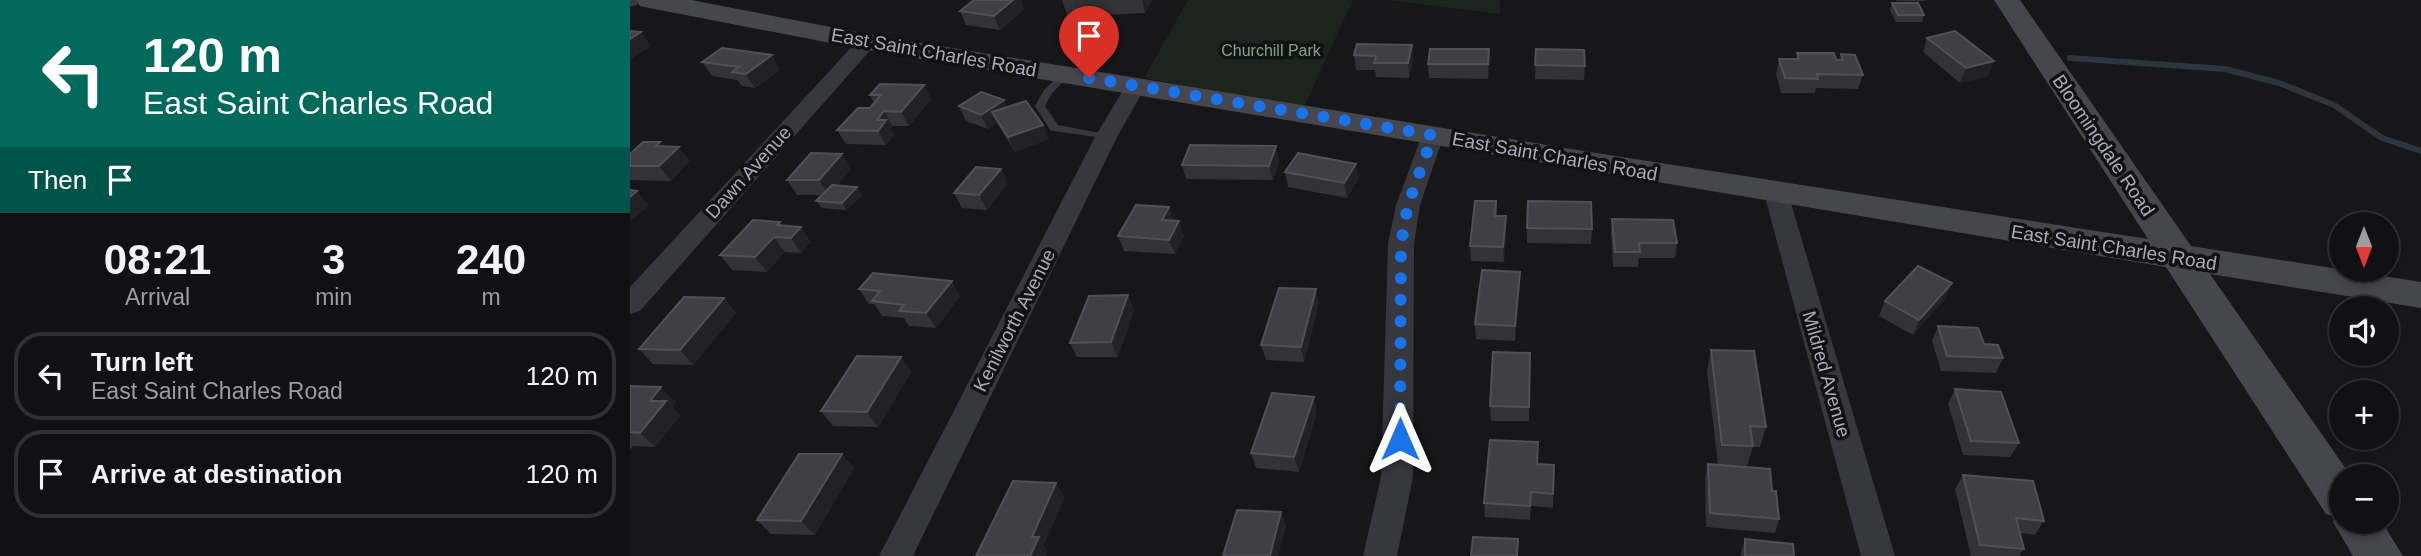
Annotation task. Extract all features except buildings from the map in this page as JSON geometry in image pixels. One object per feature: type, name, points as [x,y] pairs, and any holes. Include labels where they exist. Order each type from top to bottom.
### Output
[{"type":"street","name":"East Saint Charles Road","points":[[652,0],[1066,75],[1776,193],[2421,295]]},
{"type":"street","name":"Bloomingdale Road","points":[[2007,0],[2329,481]]},
{"type":"street","name":"Dawn Avenue","points":[[630,304],[867,41]]},
{"type":"street","name":"Kenilworth Avenue","points":[[896,556],[1106,136],[1135,86]]},
{"type":"street","points":[[1380,556],[1398,464],[1401,244],[1408,205],[1433,135]]},
{"type":"street","name":"Mildred Avenue","points":[[1776,193],[1878,556]]},
{"type":"street","points":[[2364,534],[2379,556]]},
{"type":"lane","points":[[1066,75],[1048,92],[1040,106],[1045,117],[1054,128],[1106,136]]},
{"type":"green space","name":"Churchill Park","points":[[1188,0],[1353,0],[1304,107],[1144,78]]},
{"type":"green space","points":[[1388,0],[1500,0],[1500,14]]},
{"type":"waterway","points":[[2070,58],[2225,69],[2279,83],[2334,105],[2382,138],[2421,151]]},
{"type":"route","points":[[1089,78],[1433,135],[1403,225],[1399,292],[1400,439]]}]
